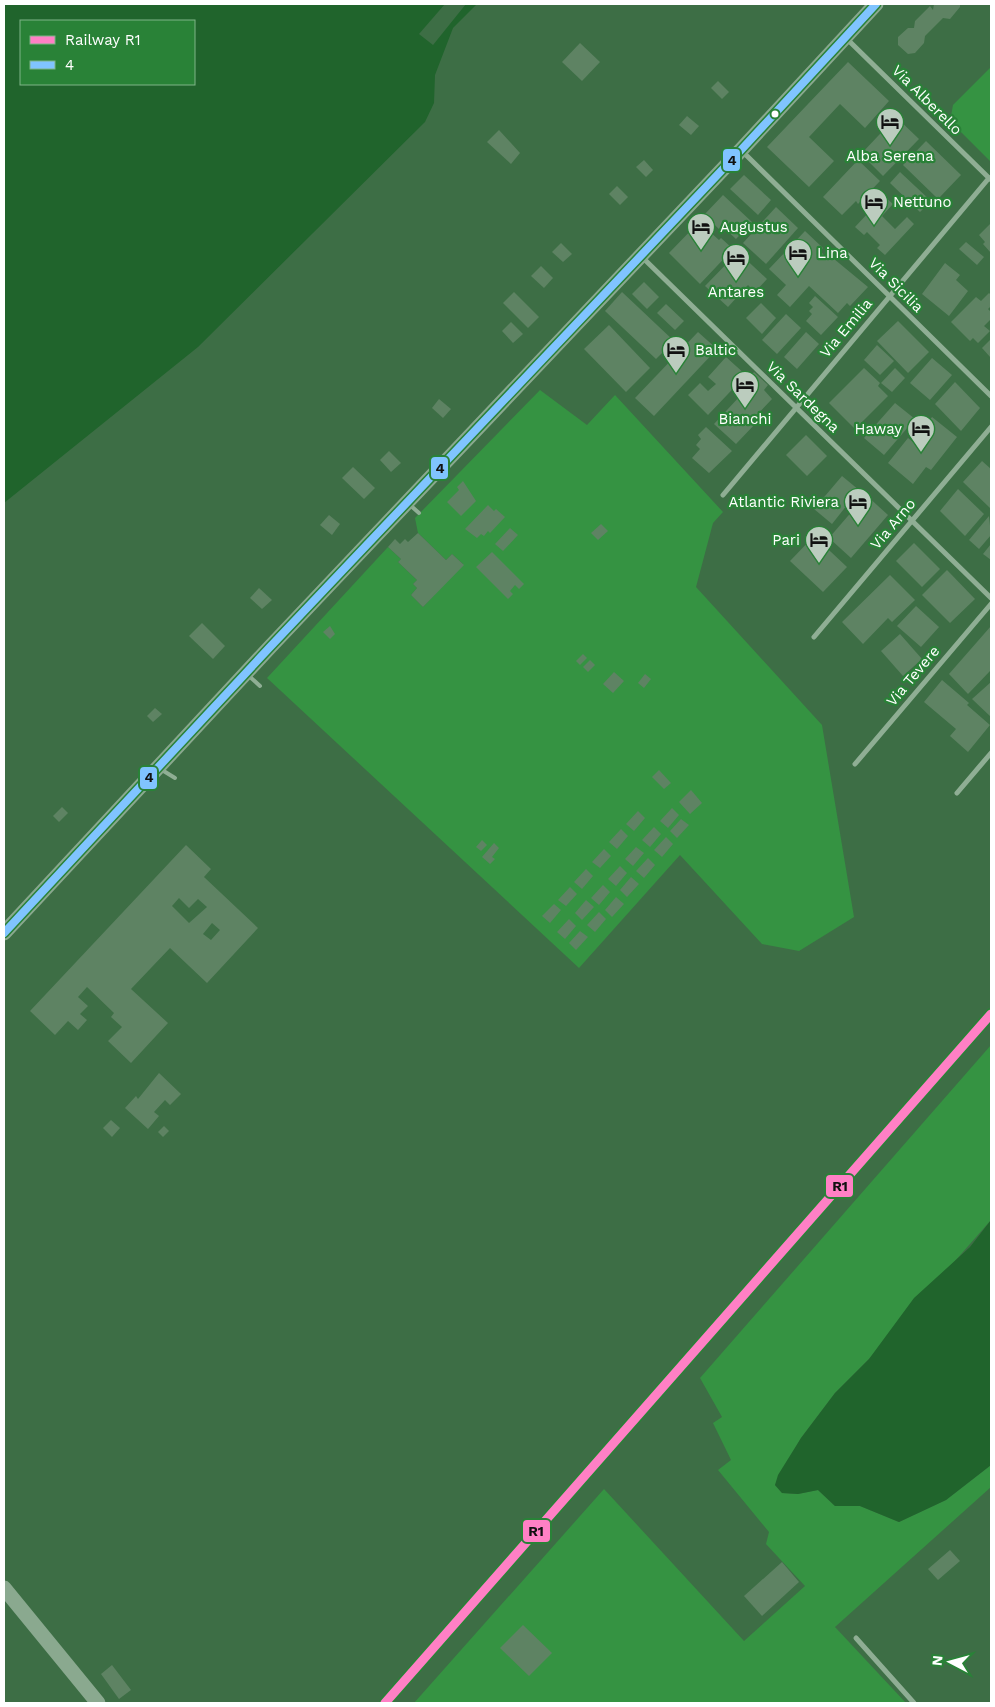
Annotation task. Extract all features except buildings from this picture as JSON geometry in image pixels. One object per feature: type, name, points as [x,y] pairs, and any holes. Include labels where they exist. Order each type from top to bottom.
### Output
[{"type":"street","points":[[4,933],[876,4]]},
{"type":"street","name":"Via Alberello","points":[[846,38],[990,179]]},
{"type":"street","name":"Via Sicilia","points":[[741,150],[991,396]]},
{"type":"street","name":"Via Emilia","points":[[723,495],[889,296],[990,179]]},
{"type":"street","name":"Via Sardegna","points":[[641,256],[991,598]]},
{"type":"street","name":"Via Arno","points":[[814,637],[991,428]]},
{"type":"street","name":"Via Tevere","points":[[855,764],[991,604]]},
{"type":"street","points":[[957,793],[991,753]]},
{"type":"street","points":[[4,1588],[98,1703]]},
{"type":"street","points":[[856,1638],[914,1703]]},
{"type":"lane","points":[[407,502],[420,513]]},
{"type":"lane","points":[[247,674],[260,686]]},
{"type":"lane","points":[[159,768],[175,778]]},
{"type":"shaded area","points":[[4,4],[477,4],[453,28],[435,75],[434,103],[425,122],[198,347],[4,503]]},
{"type":"shaded area","points":[[991,67],[991,162],[950,121],[953,105]]},
{"type":"shaded area","points":[[540,390],[587,425],[615,395],[723,512],[713,523],[696,587],[822,725],[854,917],[799,951],[762,944],[680,855],[579,968],[267,678],[388,547],[401,559],[398,562],[417,580],[413,584],[417,588],[411,595],[423,607],[463,564],[452,554],[446,560],[418,533],[415,518]]},
{"type":"shaded area","points":[[991,1045],[991,1220],[869,1359],[835,1393],[801,1438],[775,1485],[782,1493],[798,1494],[818,1490],[835,1506],[860,1506],[899,1522],[946,1500],[991,1465],[991,1487],[835,1627],[906,1703],[414,1703],[604,1489],[744,1641],[805,1586],[766,1544],[769,1532],[718,1470],[731,1460],[713,1423],[722,1417],[700,1378]]},
{"type":"shaded area","points":[[991,1220],[991,1465],[946,1500],[899,1522],[860,1506],[835,1506],[818,1490],[798,1494],[782,1493],[775,1485],[778,1475],[801,1438],[835,1393],[869,1359],[914,1298],[970,1247]]},
{"type":"pier","points":[[445,4],[466,4],[433,45],[419,34]]},
{"type":"rail line","name":"R1","points":[[385,1703],[991,1014]]},
{"type":"transit line","name":"4","points":[[4,933],[270,647],[741,150],[876,4]]},
{"type":"place","name":"Alba Serena","points":[[890,146]]},
{"type":"place","name":"Nettuno","points":[[874,226]]},
{"type":"place","name":"Augustus","points":[[701,251]]},
{"type":"place","name":"Lina","points":[[798,277]]},
{"type":"place","name":"Antares","points":[[736,282]]},
{"type":"place","name":"Baltic","points":[[676,374]]},
{"type":"place","name":"Bianchi","points":[[745,409]]},
{"type":"place","name":"Haway","points":[[921,453]]},
{"type":"place","name":"Atlantic Riviera","points":[[858,526]]},
{"type":"place","name":"Pari","points":[[819,564]]}]
